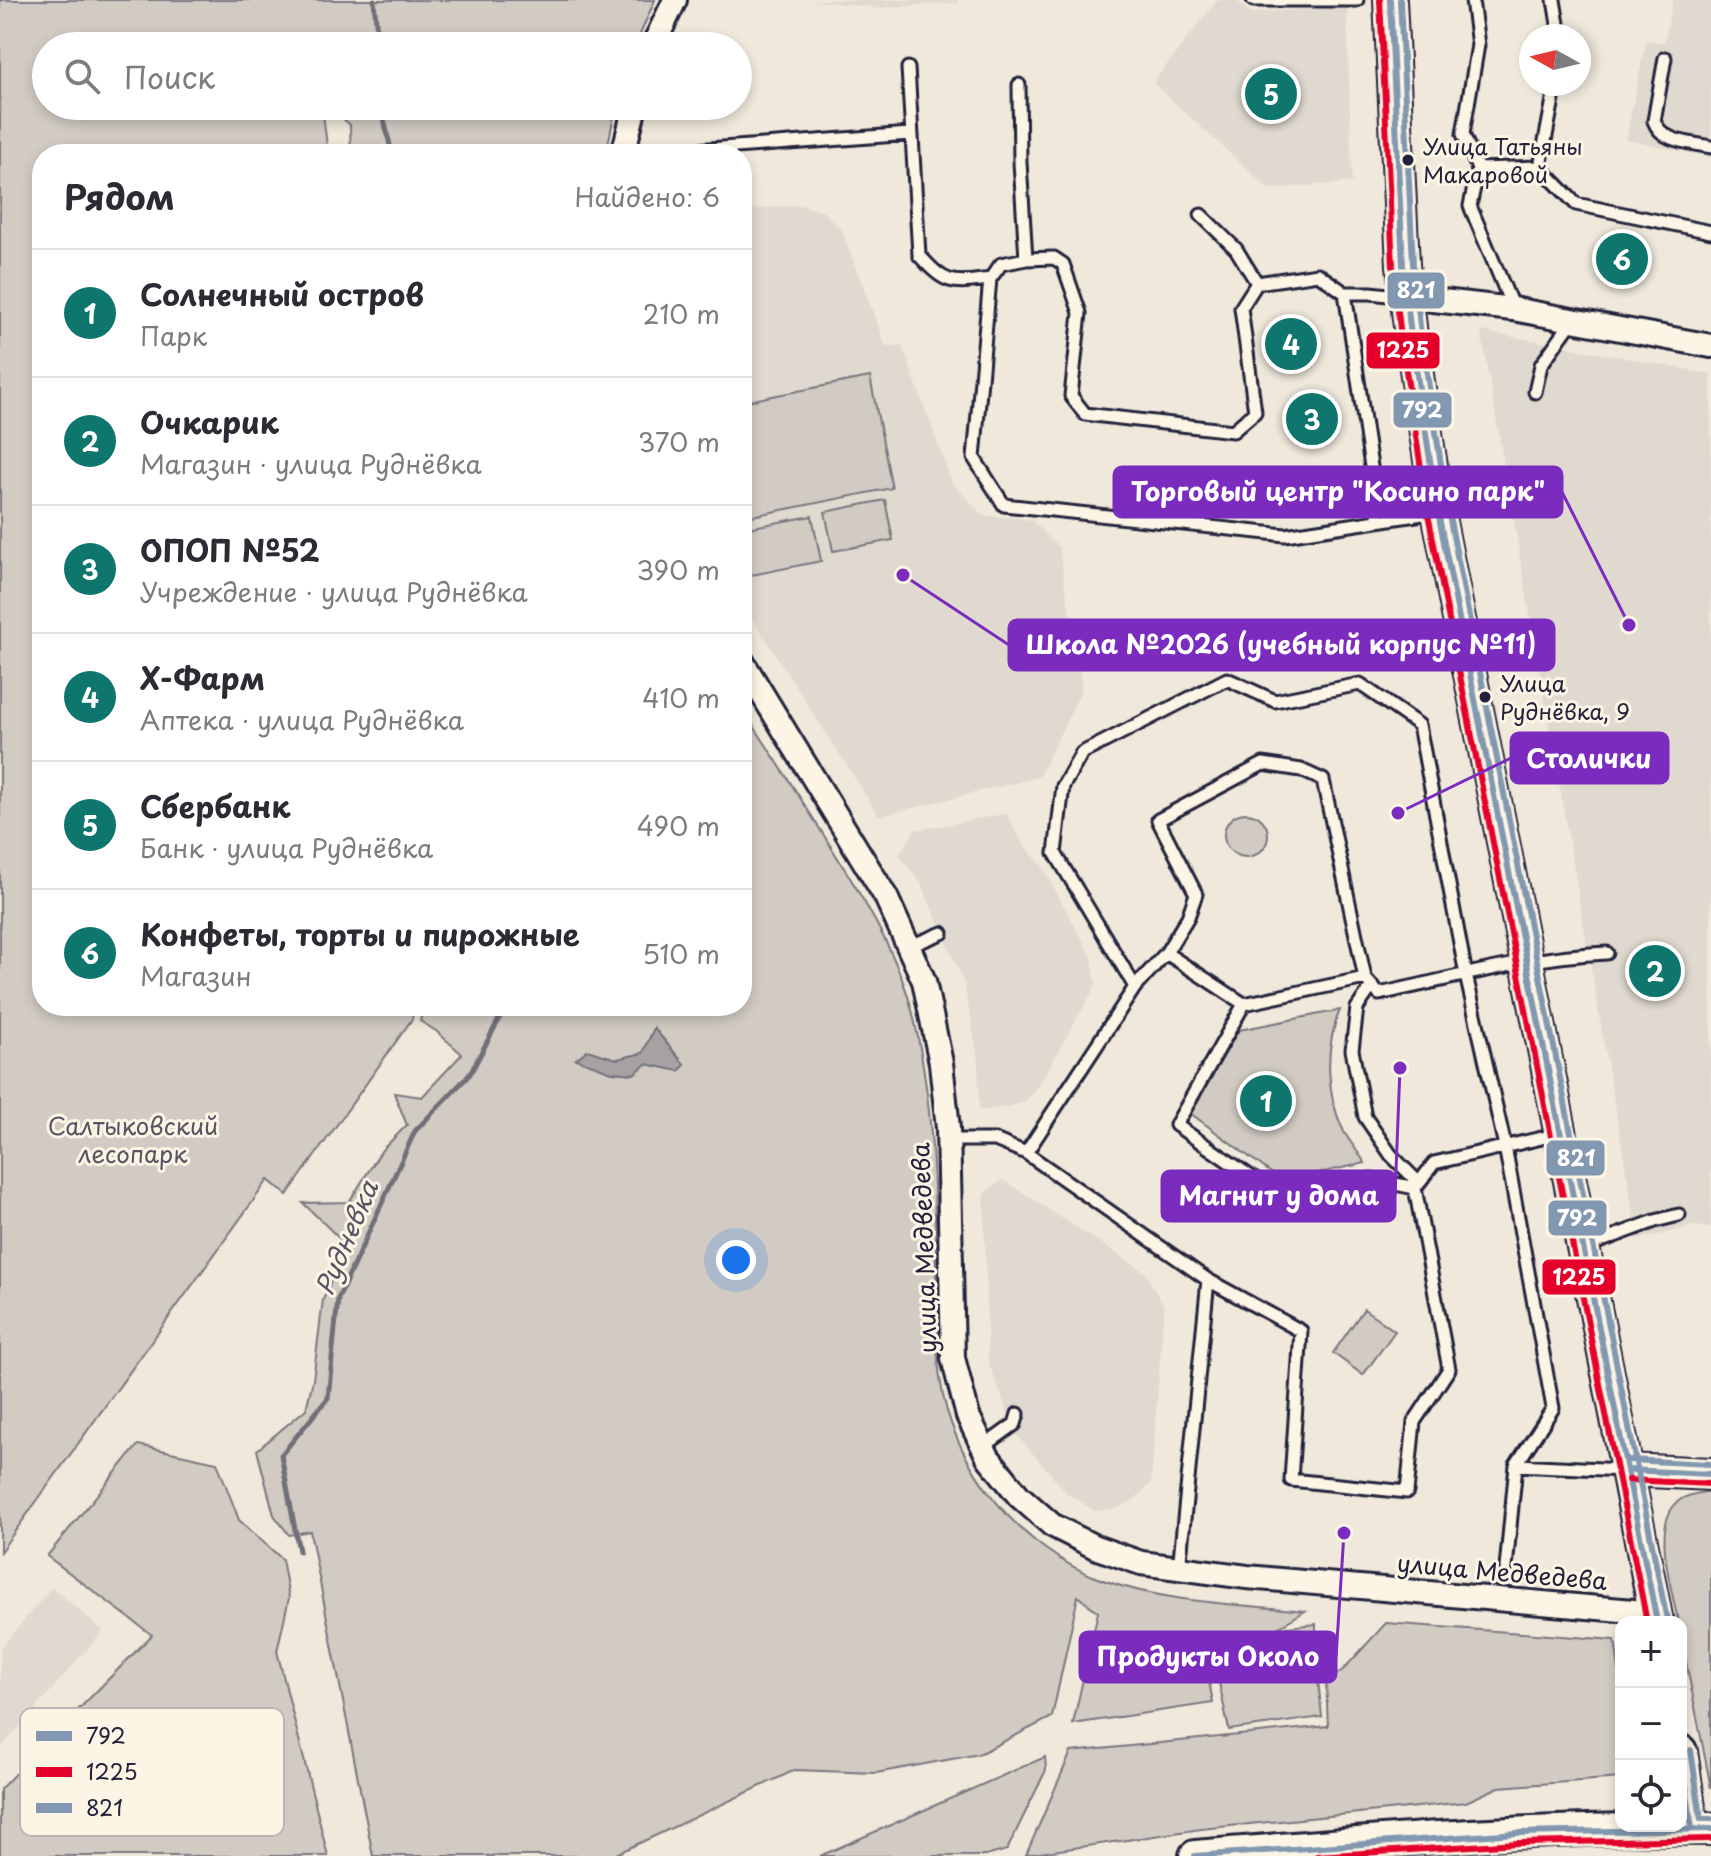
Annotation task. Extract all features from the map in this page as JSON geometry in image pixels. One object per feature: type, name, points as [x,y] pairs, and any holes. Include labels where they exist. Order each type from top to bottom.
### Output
[{"type":"street","points":[[660,32],[675,0]]},
{"type":"street","points":[[1390,0],[1407,297],[1438,512],[1657,1616]]},
{"type":"street","points":[[626,144],[632,120]]},
{"type":"street","points":[[1407,297],[1513,309],[1711,346]]},
{"type":"street","name":"улица Медведева","points":[[752,677],[886,897],[924,981],[941,1063],[948,1140],[953,1358],[968,1416],[983,1447],[1019,1496],[1052,1525],[1095,1547],[1141,1563],[1637,1616]]},
{"type":"street","points":[[1628,1470],[1711,1474]]},
{"type":"street","points":[[1195,1856],[1449,1837],[1656,1828],[1702,1829],[1683,1760]]},
{"type":"lane","points":[[1253,0],[1357,0]]},
{"type":"lane","points":[[1472,0],[1478,45],[1463,134],[1478,169],[1470,206],[1513,309]]},
{"type":"lane","points":[[1554,0],[1558,24]]},
{"type":"lane","points":[[1665,58],[1654,121],[1657,130],[1666,137],[1711,147]]},
{"type":"lane","points":[[908,68],[919,255],[939,277],[961,282],[990,279]]},
{"type":"lane","points":[[1019,85],[1026,259]]},
{"type":"lane","points":[[1540,167],[1554,96]]},
{"type":"lane","points":[[752,146],[910,134]]},
{"type":"lane","points":[[1478,169],[1540,167],[1576,204],[1711,232]]},
{"type":"lane","points":[[1201,215],[1236,249],[1257,283]]},
{"type":"lane","points":[[1407,297],[1345,293],[1318,274],[1257,283],[1241,308],[1255,412],[1233,431],[1085,414],[1071,396],[1080,313],[1063,264],[1054,258],[1001,264],[990,279],[974,458],[1004,505],[1285,535],[1438,512]]},
{"type":"lane","points":[[1345,293],[1379,520]]},
{"type":"lane","points":[[1535,392],[1541,365],[1573,320]]},
{"type":"lane","points":[[1391,635],[1462,644]]},
{"type":"lane","points":[[1135,987],[1055,853],[1063,786],[1082,753],[1227,679],[1275,701],[1360,684],[1419,725],[1466,975],[1505,1146],[1553,1408],[1516,1465],[1506,1568]]},
{"type":"lane","points":[[1026,1153],[1135,987],[1166,953],[1188,917],[1196,894],[1158,820],[1263,764],[1301,770],[1323,780],[1368,982],[1379,994],[1579,954],[1607,953]]},
{"type":"lane","points":[[910,946],[942,933]]},
{"type":"lane","points":[[1166,953],[1244,1004],[1368,982]]},
{"type":"lane","points":[[948,1140],[995,1140],[1026,1153],[1208,1280],[1301,1331],[1291,1480],[1407,1492],[1414,1422],[1449,1369],[1417,1185],[1391,1155],[1365,1117],[1352,1050],[1357,1008],[1368,982]]},
{"type":"lane","points":[[1244,1004],[1176,1125],[1280,1197],[1371,1179],[1417,1185]]},
{"type":"lane","points":[[1417,1185],[1434,1163],[1559,1134]]},
{"type":"lane","points":[[1583,1248],[1632,1228],[1679,1215]]},
{"type":"lane","points":[[1179,1569],[1208,1280]]},
{"type":"lane","points":[[983,1447],[1015,1424],[1018,1414]]},
{"type":"lane","points":[[1516,1465],[1628,1470]]},
{"type":"shaded area","points":[[808,0],[958,0],[958,3],[879,8]]},
{"type":"shaded area","points":[[1217,0],[1236,0],[1250,13],[1347,7],[1352,182],[1269,189],[1153,83]]},
{"type":"shaded area","points":[[1673,0],[1711,0],[1711,157],[1626,140],[1646,40],[1664,43]]},
{"type":"shaded area","points":[[798,205],[822,211],[841,229],[886,347],[902,345],[952,483],[983,515],[1032,520],[1059,548],[1082,689],[1039,777],[879,816],[752,618],[752,209]]},
{"type":"shaded area","points":[[1481,331],[1711,374],[1711,1228],[1693,1226],[1638,1240]]},
{"type":"shaded area","points":[[1006,814],[1023,844],[1042,866],[1092,958],[1096,985],[1043,1078],[1026,1101],[979,1111],[978,1057],[964,983],[921,883],[899,855],[915,830]]},
{"type":"shaded area","points":[[654,1028],[685,1065],[679,1071],[646,1064],[634,1074],[612,1072],[576,1059],[587,1050],[617,1059],[643,1053]]},
{"type":"shaded area","points":[[1003,1180],[1145,1272],[1164,1306],[1151,1483],[1135,1499],[1118,1508],[1095,1511],[1067,1493],[1015,1433],[1022,1429],[1023,1414],[1009,1416],[988,1361],[984,1193]]},
{"type":"shaded area","points":[[52,1587],[103,1631],[36,1708],[20,1708],[20,1726],[0,1749],[0,1649]]},
{"type":"green space","name":"Салтыковский лесопарк","points":[[0,0],[655,0],[641,32],[32,32],[32,120],[324,120],[327,144],[32,144],[32,1016],[412,1016],[287,1195],[268,1180],[0,1552]]},
{"type":"green space","points":[[344,120],[613,120],[608,144],[351,144],[350,125]]},
{"type":"green space","points":[[870,377],[892,488],[752,516],[752,400]]},
{"type":"green space","points":[[885,500],[893,540],[833,551],[825,512]]},
{"type":"green space","points":[[812,516],[821,561],[752,575],[752,527]]},
{"type":"green space","points":[[752,723],[872,915],[893,957],[909,1000],[926,1084],[932,1146],[940,1378],[947,1410],[975,1472],[1018,1526],[1073,1567],[1103,1580],[1152,1594],[1305,1611],[1277,1628],[1316,1624],[1316,1632],[1205,1659],[1213,1703],[1073,1724],[1098,1612],[1078,1596],[1052,1717],[979,1754],[876,1773],[795,1770],[612,1856],[373,1856],[310,1531],[289,1535],[274,1515],[257,1450],[306,1409],[313,1380],[323,1300],[346,1245],[303,1203],[349,1202],[382,1150],[407,1125],[394,1093],[422,1097],[462,1054],[420,1021],[421,1016],[752,1016]]},
{"type":"green space","points":[[1246,813],[1261,820],[1268,835],[1261,850],[1246,857],[1231,850],[1224,835],[1231,820]]},
{"type":"green space","points":[[1340,1010],[1329,1056],[1331,1087],[1344,1132],[1365,1163],[1282,1181],[1190,1113],[1239,1030]]},
{"type":"green space","points":[[1364,1309],[1395,1331],[1363,1375],[1333,1353]]},
{"type":"green space","points":[[138,1445],[217,1462],[239,1520],[282,1559],[289,1598],[277,1651],[328,1856],[0,1856],[0,1789],[20,1769],[20,1836],[284,1836],[284,1708],[80,1708],[152,1635],[47,1556]]},
{"type":"green space","points":[[1711,1491],[1711,1788],[1687,1667],[1687,1616],[1677,1616],[1664,1540],[1671,1510],[1680,1500]]},
{"type":"green space","points":[[1386,1623],[1615,1640],[1615,1778],[1499,1787],[1466,1802],[1201,1829],[1026,1855],[1071,1752],[1328,1726],[1326,1682],[1344,1669]]},
{"type":"green space","points":[[1315,1651],[1322,1717],[1229,1730],[1215,1664]]},
{"type":"green space","points":[[1045,1757],[1046,1770],[1007,1850],[986,1856],[820,1856]]},
{"type":"waterway","name":"Рудневка","points":[[374,0],[377,32]]},
{"type":"waterway","name":"Рудневка","points":[[384,120],[390,144]]},
{"type":"waterway","name":"Рудневка","points":[[299,1551],[281,1455],[328,1398],[338,1299],[415,1131],[470,1074],[501,1016]]},
{"type":"transit line","name":"1225","points":[[1380,0],[1393,266],[1428,514],[1646,1616]]},
{"type":"transit line","name":"792","points":[[1390,0],[1403,265],[1438,512],[1656,1616]]},
{"type":"transit line","name":"821","points":[[1400,0],[1413,264],[1448,510],[1666,1616]]},
{"type":"transit line","name":"821","points":[[1628,1460],[1711,1464]]},
{"type":"transit line","name":"792","points":[[1628,1470],[1711,1474]]},
{"type":"transit line","name":"1225","points":[[1628,1480],[1711,1484]]},
{"type":"transit line","name":"821","points":[[1691,1750],[1701,1819],[1711,1819]]},
{"type":"transit line","name":"792","points":[[1682,1760],[1692,1829]]},
{"type":"transit line","name":"792","points":[[1195,1856],[1517,1833],[1711,1829]]},
{"type":"transit line","name":"1225","points":[[1317,1856],[1518,1843],[1711,1839]]},
{"type":"place","name":"Сбербанк","points":[[1271,94]]},
{"type":"place","name":"Улица Татьяны Макаровой","points":[[1408,160]]},
{"type":"place","name":"Конфеты, торты и пирожные","points":[[1622,259]]},
{"type":"place","name":"X-Фарм","points":[[1291,344]]},
{"type":"place","name":"ОПОП №52","points":[[1312,419]]},
{"type":"place","name":"Школа №2026 (учебный корпус №11)","points":[[903,575]]},
{"type":"place","name":"Торговый центр \"Косино парк\"","points":[[1629,625]]},
{"type":"place","name":"Улица Руднёвка, 9","points":[[1485,697]]},
{"type":"place","name":"Столички","points":[[1398,813]]},
{"type":"place","name":"Очкарик","points":[[1655,971]]},
{"type":"place","name":"Магнит у дома","points":[[1400,1068]]},
{"type":"place","name":"Солнечный остров","points":[[1266,1101]]},
{"type":"place","name":"Продукты Около","points":[[1344,1533]]}]
